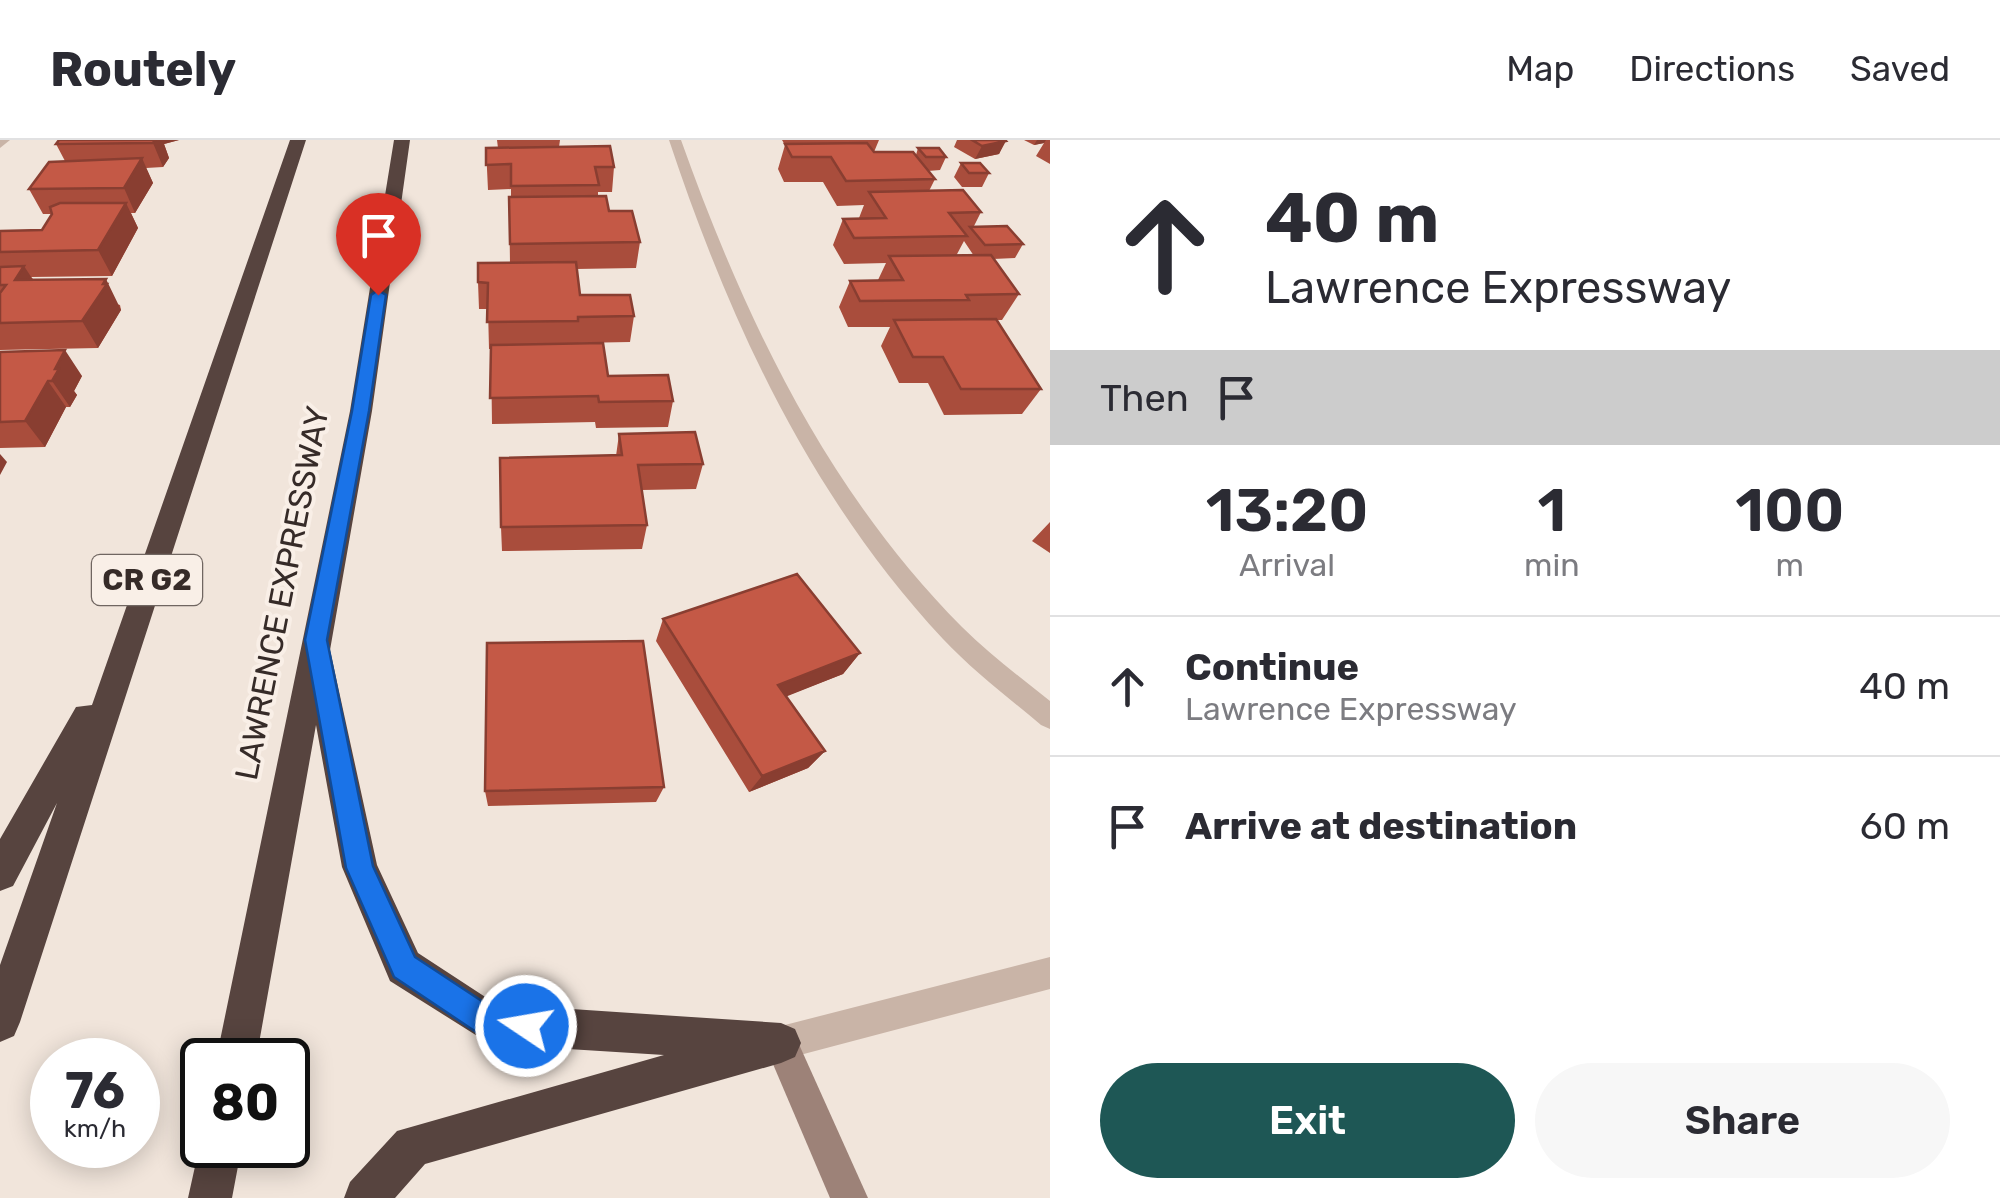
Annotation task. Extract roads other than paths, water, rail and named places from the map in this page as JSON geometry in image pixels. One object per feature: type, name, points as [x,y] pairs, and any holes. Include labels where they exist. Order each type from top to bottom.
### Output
[{"type":"highway","name":"CR G2","points":[[0,1022],[298,140]]},
{"type":"highway","name":"LAWRENCE EXPRESSWAY","points":[[240,1038],[361,411],[402,140]]},
{"type":"highway","points":[[316,640],[360,868],[404,967],[490,1024],[781,1043]]},
{"type":"highway","points":[[0,873],[122,653]]},
{"type":"highway","points":[[366,1198],[412,1146],[781,1043]]},
{"type":"highway","points":[[210,1198],[216,1168]]},
{"type":"street","points":[[675,140],[708,242],[785,409],[848,511],[952,633],[1050,717]]},
{"type":"street","points":[[850,1198],[781,1043],[1050,973]]}]
